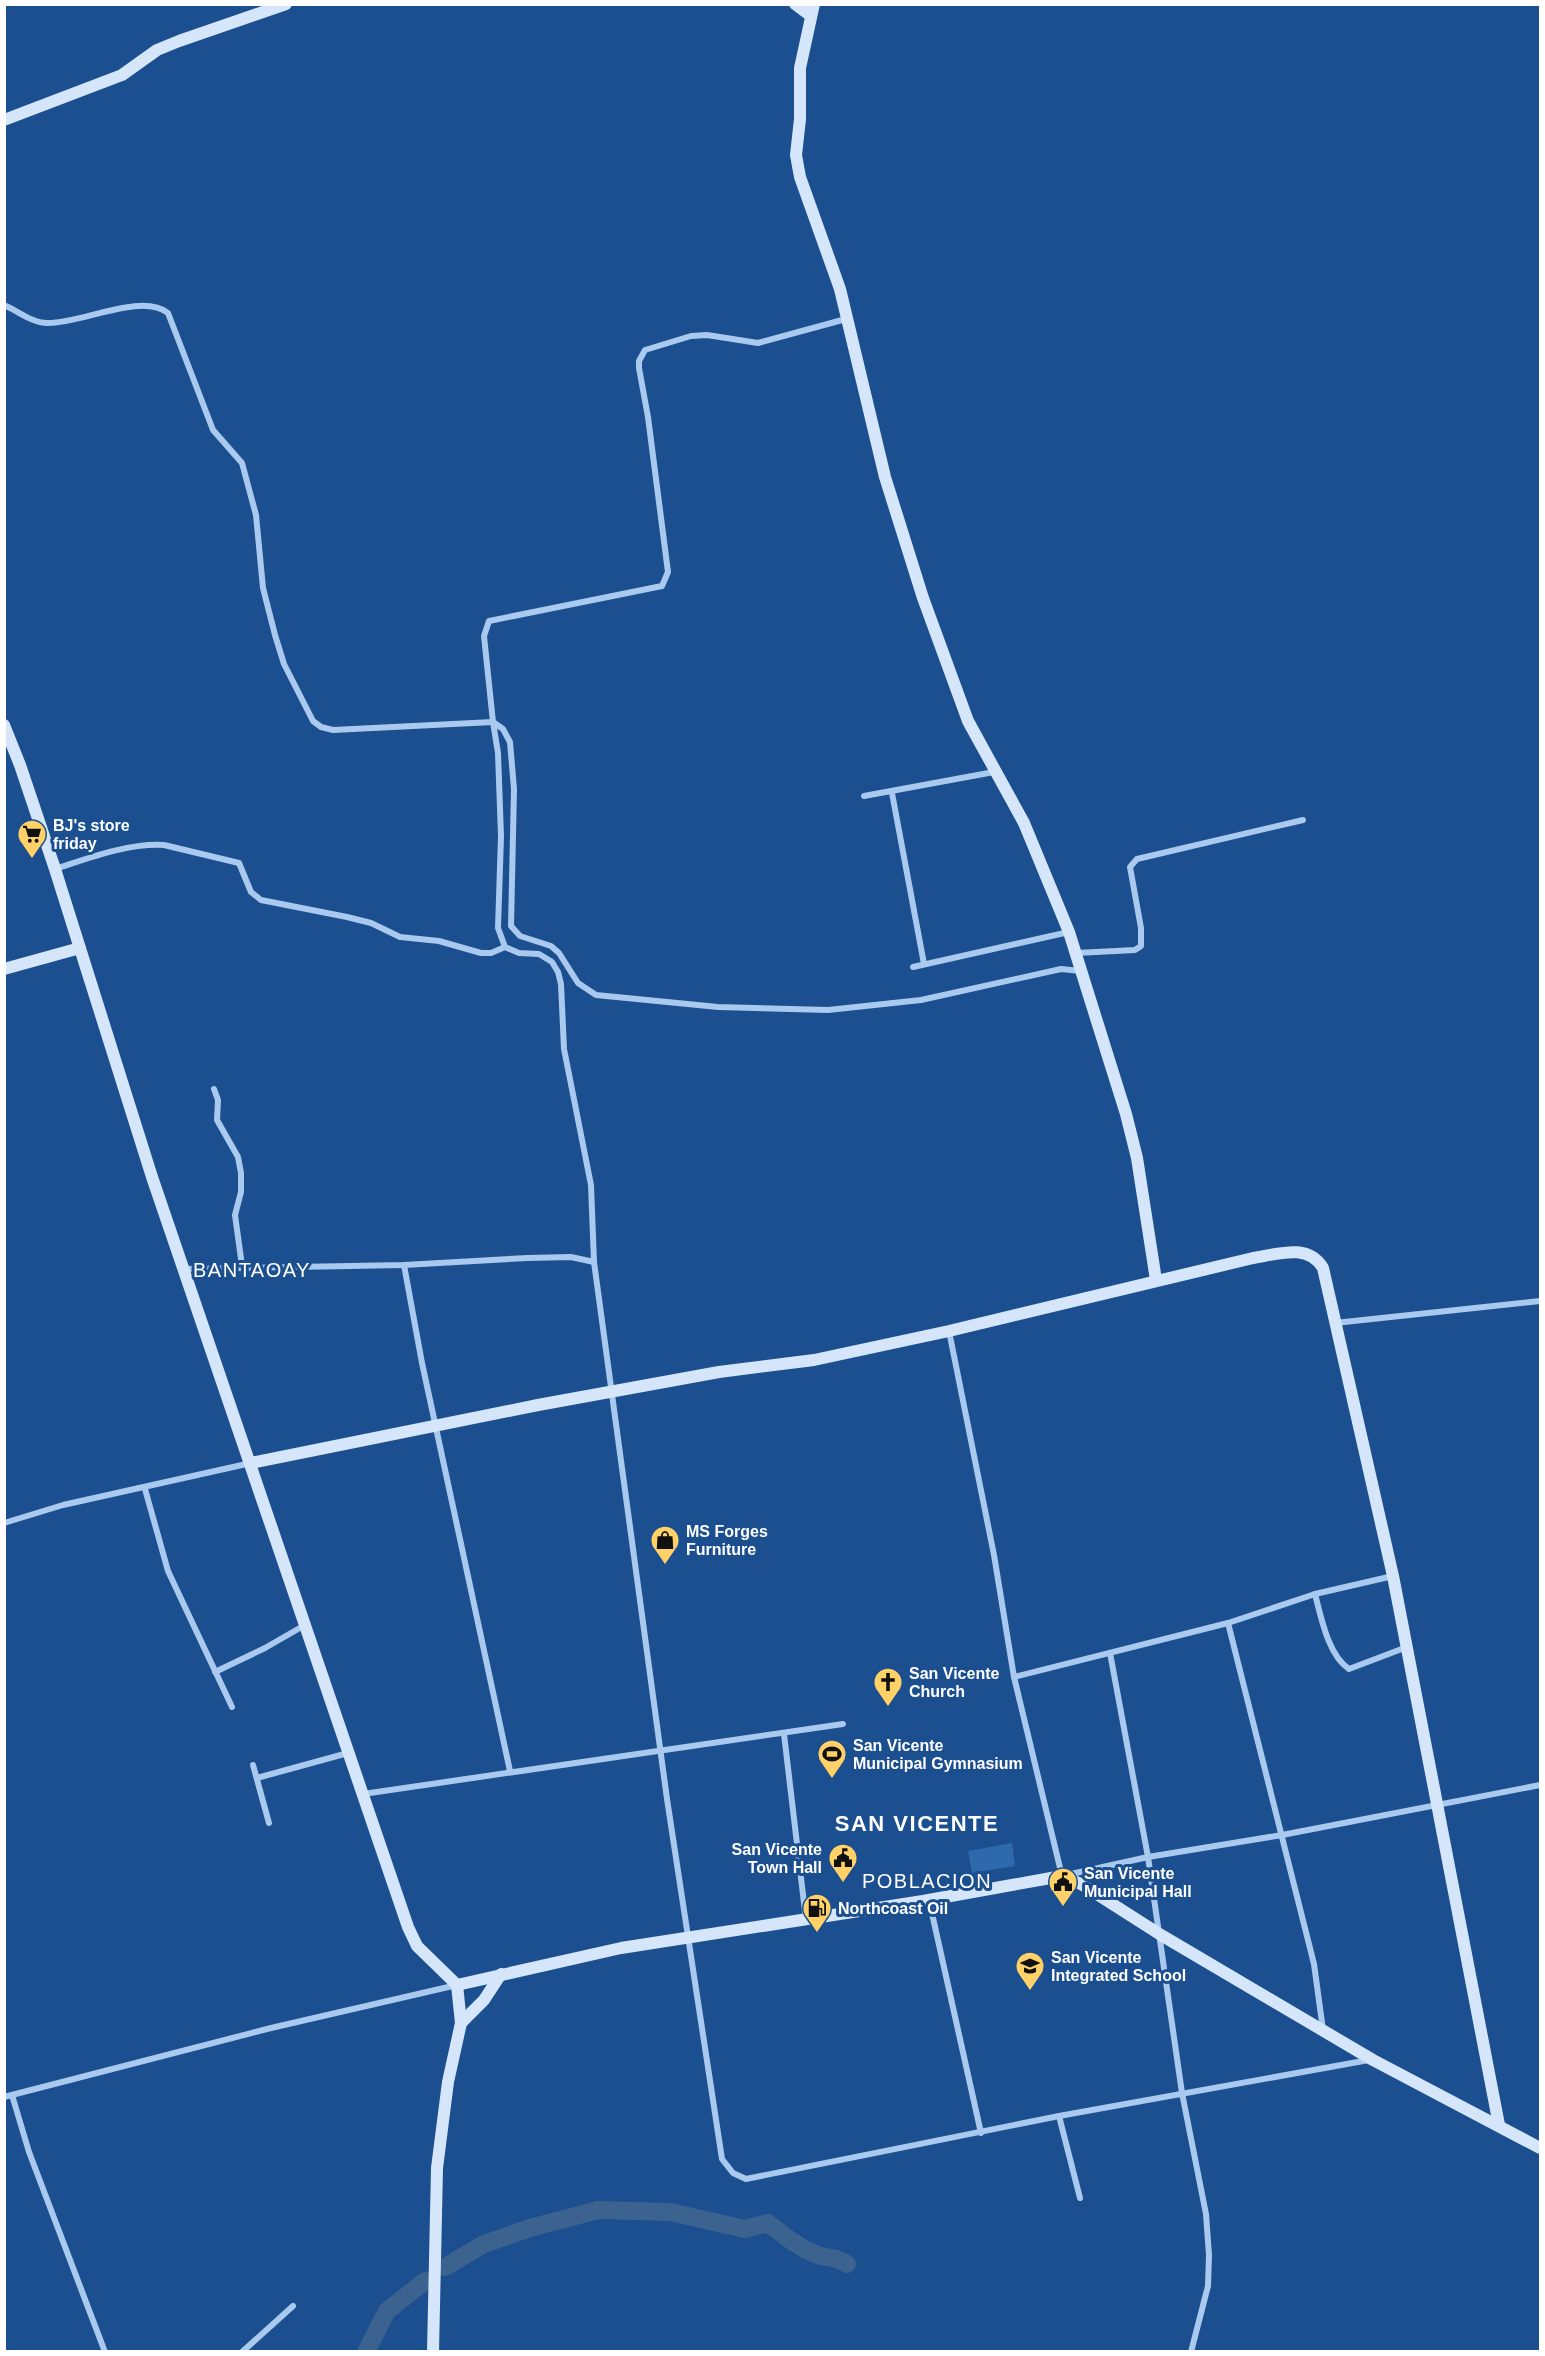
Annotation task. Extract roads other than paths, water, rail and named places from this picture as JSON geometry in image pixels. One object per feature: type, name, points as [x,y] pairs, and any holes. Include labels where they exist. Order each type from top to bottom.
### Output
[{"type":"street","points":[[4,120],[122,75],[157,50],[179,40],[286,4]]},
{"type":"street","points":[[795,4],[813,10],[800,68],[800,119],[796,155],[806,201],[829,254],[885,477],[923,598],[968,721],[1024,823],[1076,953],[1134,1147],[1156,1280]]},
{"type":"street","points":[[4,305],[43,323],[61,323],[137,306],[155,305],[168,313],[213,430],[242,463],[256,515],[263,588],[275,635],[284,664],[313,721],[321,727],[333,730],[493,722],[502,729],[510,742],[514,789],[511,926],[520,936],[551,946],[559,953],[578,983],[596,994],[718,1007],[828,1010],[921,1000],[1061,969],[1081,971]]},
{"type":"street","points":[[505,947],[498,928],[501,836],[498,753],[484,636],[489,621],[649,590],[662,586],[665,581],[668,572],[639,368],[639,361],[645,350],[691,336],[707,335],[758,343],[846,319]]},
{"type":"street","points":[[4,725],[21,765],[183,1269],[414,1940],[436,1967],[457,1985],[461,2023],[448,2082],[437,2168],[433,2352]]},
{"type":"street","points":[[864,796],[892,793],[994,772]]},
{"type":"street","points":[[892,793],[924,964]]},
{"type":"street","points":[[1076,953],[1135,950],[1141,946],[1141,928],[1130,867],[1137,859],[1303,820]]},
{"type":"street","points":[[55,869],[98,855],[164,845],[239,863],[251,892],[261,900],[347,917],[371,923],[400,937],[439,941],[481,953],[491,953],[505,947],[519,953],[539,954],[552,962],[558,972],[561,984],[564,1049],[591,1185],[594,1262],[662,1751],[666,1799],[686,1910],[687,1940],[722,2159],[733,2173],[746,2179],[1059,2116],[1373,2060]]},
{"type":"street","points":[[913,967],[1069,932]]},
{"type":"street","points":[[4,969],[81,948]]},
{"type":"street","points":[[214,1089],[218,1100],[217,1120],[237,1157],[241,1173],[242,1191],[234,1215],[242,1266]]},
{"type":"street","points":[[4,1523],[63,1506],[145,1489],[251,1462],[719,1372],[814,1360],[949,1331],[1253,1258],[1294,1252],[1309,1253],[1318,1259],[1323,1268],[1393,1576],[1499,2125]]},
{"type":"street","points":[[183,1269],[242,1266],[404,1265],[571,1257],[594,1262]]},
{"type":"street","points":[[404,1265],[410,1308],[510,1772]]},
{"type":"street","points":[[1335,1323],[1540,1301]]},
{"type":"street","points":[[949,1331],[994,1555],[1014,1677],[1062,1876]]},
{"type":"street","points":[[145,1489],[168,1571],[232,1707]]},
{"type":"street","points":[[1014,1677],[1228,1623],[1315,1594],[1393,1576]]},
{"type":"street","points":[[1315,1594],[1328,1637],[1349,1669],[1407,1647]]},
{"type":"street","points":[[1228,1623],[1314,1964],[1323,2031]]},
{"type":"street","points":[[215,1672],[266,1648],[305,1625]]},
{"type":"street","points":[[1110,1653],[1161,1935],[1182,2093],[1206,2214],[1209,2255],[1208,2286],[1191,2352]]},
{"type":"street","points":[[362,1794],[843,1724]]},
{"type":"street","points":[[784,1734],[806,1920]]},
{"type":"street","points":[[257,1778],[348,1753]]},
{"type":"street","points":[[253,1765],[269,1823]]},
{"type":"street","points":[[4,2097],[271,2028],[621,1948],[687,1940],[1062,1876],[1148,1857],[1282,1835],[1540,1785]]},
{"type":"street","points":[[1062,1876],[1081,1884],[1161,1935],[1373,2060],[1540,2148]]},
{"type":"street","points":[[929,1899],[981,2133]]},
{"type":"street","points":[[461,2023],[484,2000],[501,1974]]},
{"type":"street","points":[[12,2095],[29,2152],[105,2352]]},
{"type":"street","points":[[1059,2116],[1080,2198]]},
{"type":"street","points":[[242,2352],[293,2306]]},
{"type":"waterway","points":[[445,2267],[484,2244],[530,2228],[598,2210],[670,2212],[745,2229],[768,2223],[808,2251],[847,2264]]},
{"type":"waterway","points":[[366,2352],[387,2311],[425,2281]]},
{"type":"place","name":"BJ's store friday","points":[[32,860]]},
{"type":"place","name":"MS Forges Furniture","points":[[665,1566]]},
{"type":"place","name":"San Vicente Church","points":[[888,1708]]},
{"type":"place","name":"San Vicente Municipal Gymnasium","points":[[832,1780]]},
{"type":"place","name":"San Vicente Town Hall","points":[[843,1884]]},
{"type":"place","name":"San Vicente Municipal Hall","points":[[1063,1908]]},
{"type":"place","name":"Northcoast Oil","points":[[817,1934]]},
{"type":"place","name":"San Vicente Integrated School","points":[[1030,1992]]},
{"type":"district","name":"BANTAOAY","points":[[252,1270]]},
{"type":"district","name":"SAN VICENTE","points":[[917,1823]]},
{"type":"district","name":"POBLACION","points":[[927,1881]]}]
